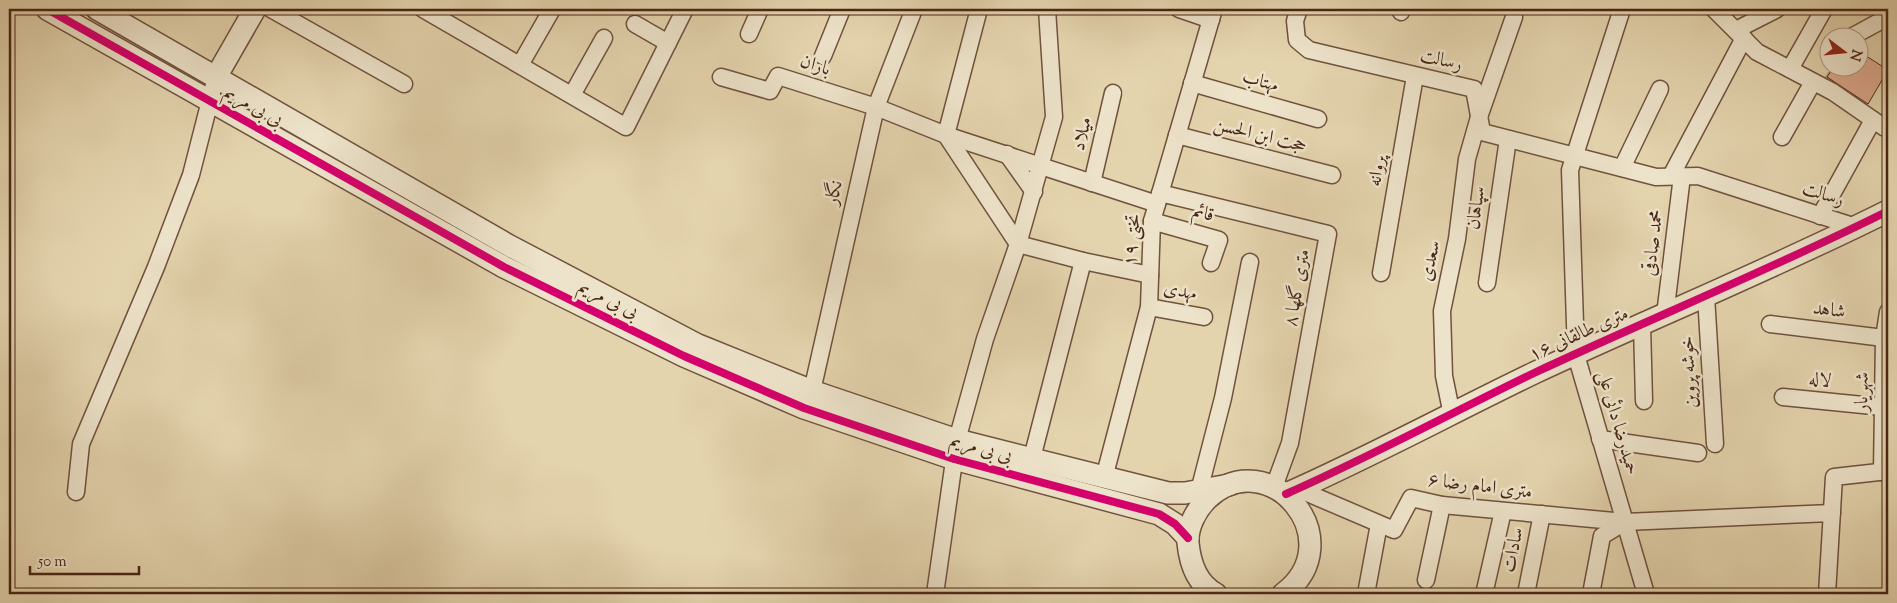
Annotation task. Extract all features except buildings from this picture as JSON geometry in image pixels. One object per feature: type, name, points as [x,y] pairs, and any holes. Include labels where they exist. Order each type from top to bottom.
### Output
[{"type":"street","name":"بی بی مریم","points":[[47,9],[504,267],[684,356],[804,408],[956,449],[1160,514],[1175,524],[1188,538]]},
{"type":"street","name":"بی بی مریم","points":[[97,9],[508,245],[698,345],[956,449],[1032,458],[1168,493],[1199,491],[1252,482],[1286,490]]},
{"type":"street","points":[[76,492],[81,444],[173,221],[190,175],[216,77],[255,9]]},
{"type":"street","points":[[271,9],[404,84]]},
{"type":"street","points":[[423,9],[626,126],[685,9]]},
{"type":"street","points":[[750,34],[760,9]]},
{"type":"street","points":[[823,56],[842,9]]},
{"type":"street","name":"نگار","points":[[812,391],[876,107],[914,9]]},
{"type":"street","points":[[979,9],[946,135],[1018,244],[1083,261],[1150,275]]},
{"type":"street","points":[[935,594],[956,449],[984,339],[1018,244],[1042,165],[1054,117],[1047,9]]},
{"type":"street","points":[[1179,9],[1213,14]]},
{"type":"street","name":"رسالت","points":[[1299,9],[1296,21],[1297,40],[1309,50],[1474,89],[1482,132],[1508,139],[1572,163],[1622,168],[1656,177],[1698,176],[1856,227]]},
{"type":"street","points":[[1572,163],[1622,9]]},
{"type":"street","points":[[1714,9],[1758,52],[1833,92],[1879,124],[1820,216]]},
{"type":"street","points":[[1677,176],[1740,34],[1778,9]]},
{"type":"street","points":[[1790,69],[1824,9]]},
{"type":"street","points":[[520,65],[551,11]]},
{"type":"street","name":"تختی ۱۹","points":[[1104,478],[1149,307],[1152,221],[1213,14]]},
{"type":"street","name":"سعدی","points":[[1452,415],[1444,376],[1442,310],[1457,239],[1467,159],[1479,117],[1514,17]]},
{"type":"street","points":[[1868,28],[1888,18]]},
{"type":"street","points":[[635,24],[668,43]]},
{"type":"street","points":[[572,95],[604,38]]},
{"type":"street","name":"باران","points":[[721,77],[770,91],[778,76],[876,107]]},
{"type":"street","name":"پروانه","points":[[1381,273],[1415,76]]},
{"type":"street","points":[[1782,137],[1813,82]]},
{"type":"street","name":"مهتاب","points":[[1192,83],[1318,119]]},
{"type":"street","points":[[1622,168],[1660,89]]},
{"type":"street","name":"میلاد","points":[[1092,183],[1113,93]]},
{"type":"street","points":[[876,107],[946,135],[1092,183],[1158,199]]},
{"type":"street","name":"حجت ابن الحسن","points":[[1177,135],[1332,175]]},
{"type":"street","name":"سپاهان","points":[[1487,283],[1508,139]]},
{"type":"street","points":[[1007,154],[1034,192]]},
{"type":"street","name":"حمیدرضا دائی علی","points":[[1572,163],[1576,355],[1646,594]]},
{"type":"street","name":"محمد صادقی","points":[[1665,315],[1677,176]]},
{"type":"street","name":"۸ متری گلها","points":[[1158,199],[1328,234],[1290,443],[1286,490]]},
{"type":"street","name":"۱۶ متری طالقانی","points":[[1286,490],[1452,415],[1576,355],[1888,211]]},
{"type":"street","name":"قائم","points":[[1152,221],[1219,240],[1212,264]]},
{"type":"street","points":[[1032,458],[1083,261]]},
{"type":"street","points":[[1199,491],[1223,398],[1250,262]]},
{"type":"street","name":"خوشه پروین","points":[[1706,296],[1715,444]]},
{"type":"street","name":"مهدی","points":[[1149,307],[1204,317]]},
{"type":"street","name":"شهریار","points":[[1885,471],[1883,407],[1888,312]]},
{"type":"street","name":"شاهد","points":[[1770,324],[1886,337]]},
{"type":"street","points":[[1642,325],[1644,401]]},
{"type":"street","name":"لاله","points":[[1783,397],[1883,407]]},
{"type":"street","points":[[1600,439],[1698,453]]},
{"type":"street","points":[[1827,594],[1834,477],[1885,471]]},
{"type":"street","points":[[1213,593],[1197,576],[1190,558],[1188,538],[1192,521],[1200,506],[1213,494],[1229,485]]},
{"type":"street","points":[[1283,594],[1300,577],[1308,562],[1310,543],[1308,525],[1286,490]]},
{"type":"street","name":"۶ متری امام رضا","points":[[1286,490],[1394,530],[1411,498],[1442,505],[1625,522],[1832,513]]},
{"type":"street","points":[[1426,580],[1442,505]]},
{"type":"street","points":[[1485,590],[1503,511]]},
{"type":"street","name":"سادات","points":[[1526,594],[1542,514]]},
{"type":"street","points":[[1591,594],[1602,536],[1625,522]]},
{"type":"street","points":[[1366,594],[1379,524]]},
{"type":"cycle path","points":[[47,9],[504,267],[684,356],[804,408],[954,459],[1159,514],[1175,524],[1188,538]]},
{"type":"cycle path","points":[[1286,494],[1534,373],[1800,253],[1888,211]]}]
